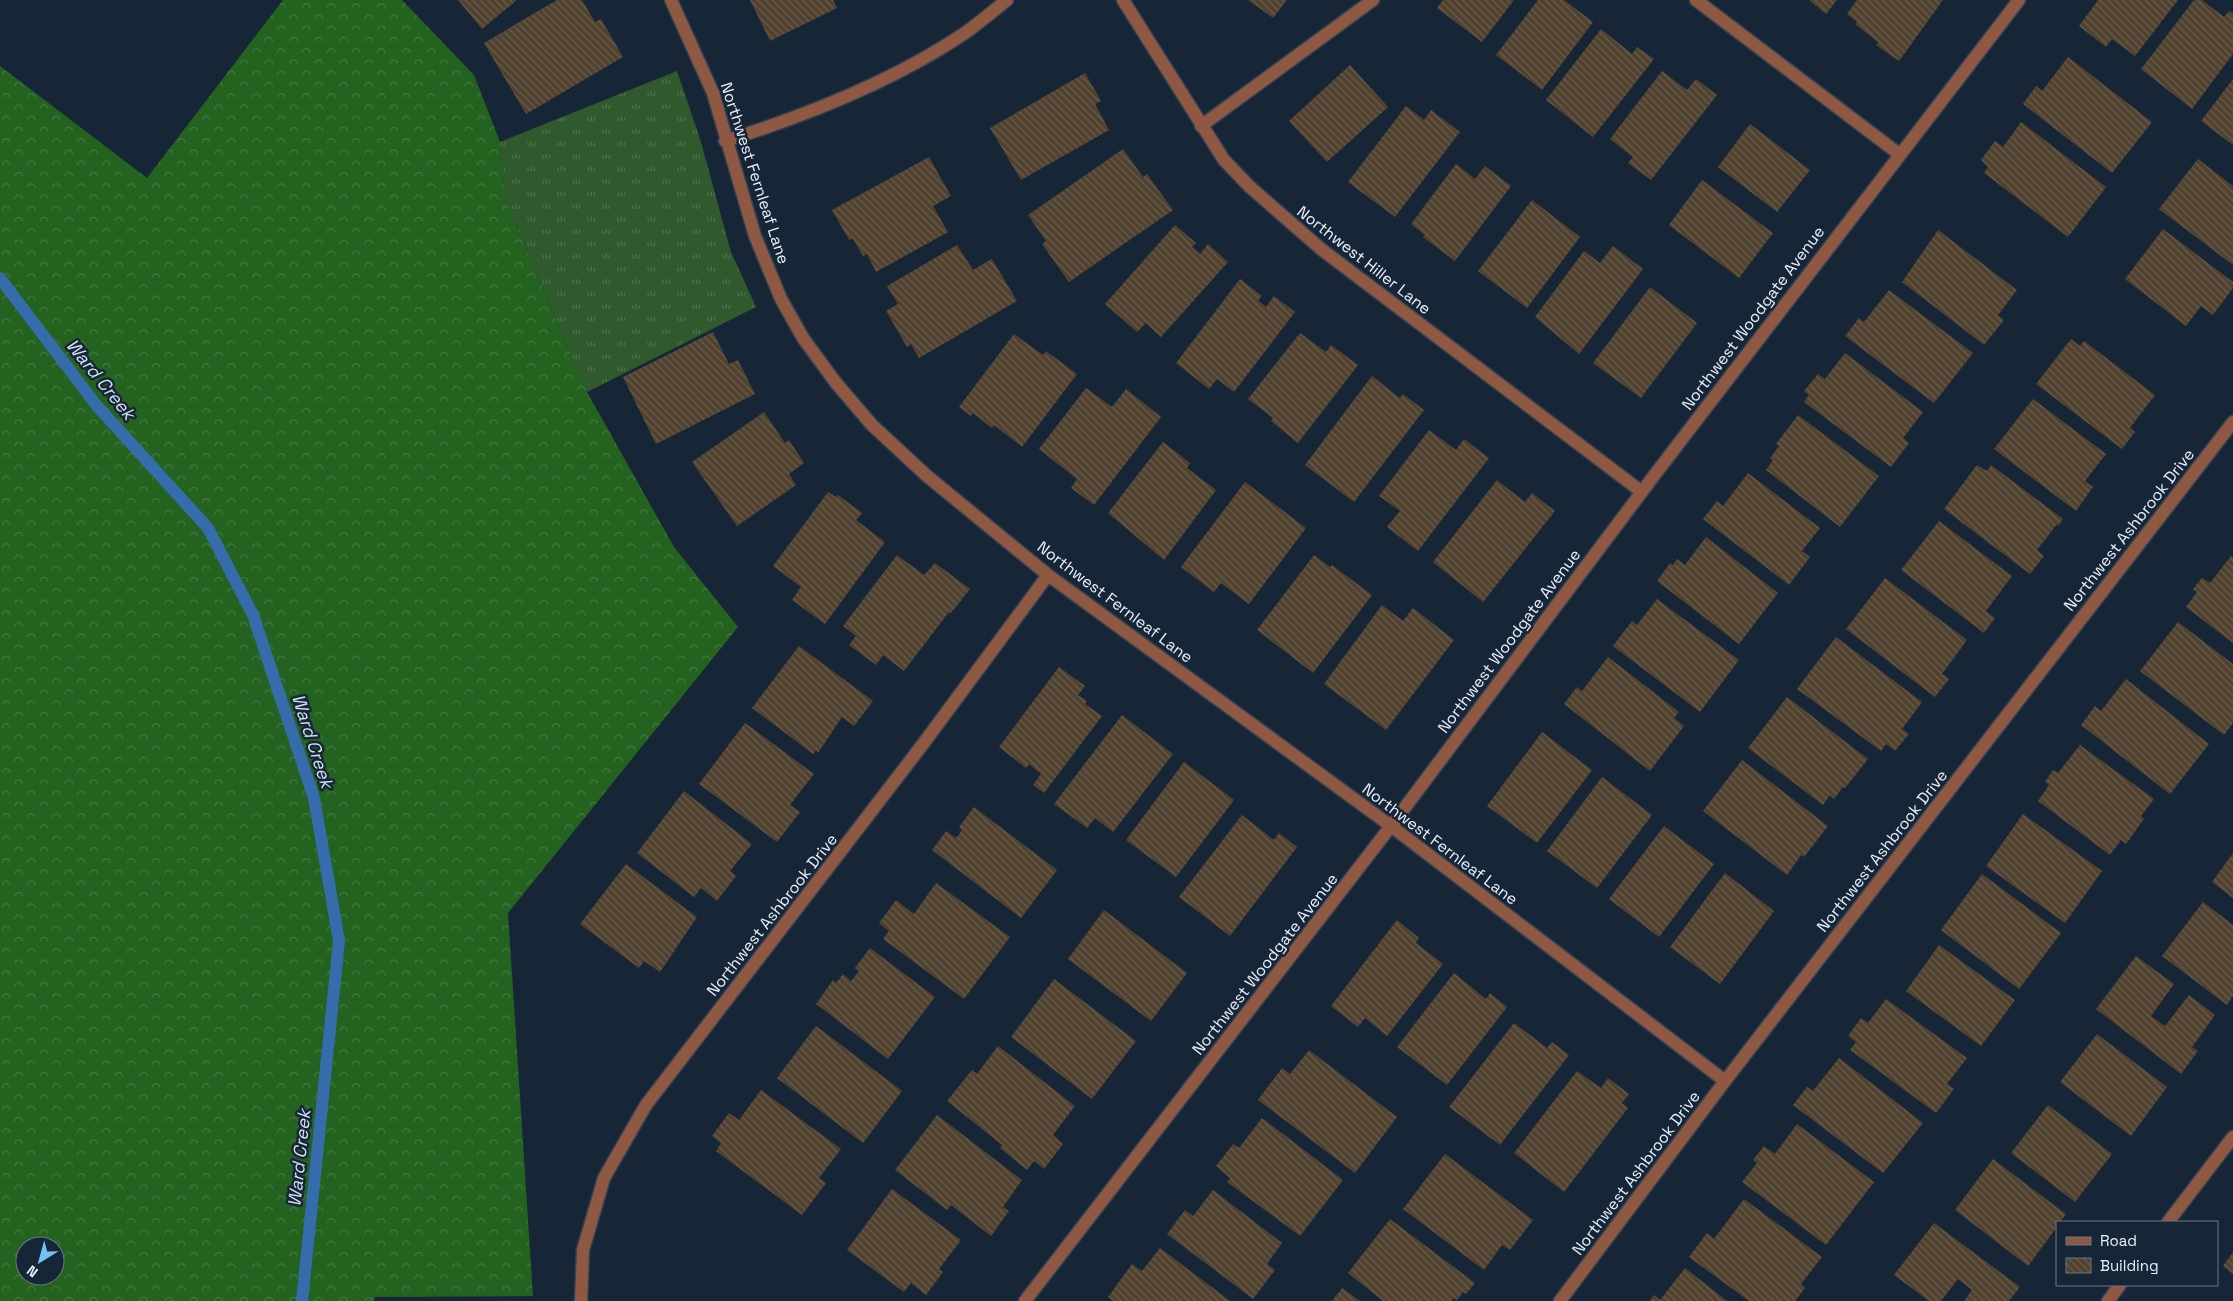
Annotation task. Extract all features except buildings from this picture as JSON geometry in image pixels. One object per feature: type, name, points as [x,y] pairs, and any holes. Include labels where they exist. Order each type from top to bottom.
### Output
[{"type":"street","name":"Northwest Fernleaf Lane","points":[[671,0],[698,54],[713,93],[756,236],[781,299],[803,338],[836,383],[872,425],[927,476],[1048,575],[1391,826],[1725,1081]]},
{"type":"street","points":[[726,140],[765,128],[844,98],[912,65],[966,32],[1007,0]]},
{"type":"street","name":"Northwest Hiller Lane","points":[[1123,0],[1224,160],[1250,187],[1321,249],[1642,492]]},
{"type":"street","points":[[1201,126],[1373,0]]},
{"type":"street","points":[[1696,0],[1899,154]]},
{"type":"street","name":"Northwest Woodgate Avenue","points":[[1025,1301],[1391,826],[1642,492],[1899,154],[2019,0]]},
{"type":"street","name":"Northwest Ashbrook Drive","points":[[1560,1301],[1725,1081],[2233,422]]},
{"type":"street","name":"Northwest Ashbrook Drive","points":[[581,1301],[584,1250],[604,1178],[646,1105],[924,744],[1048,575]]},
{"type":"street","points":[[2169,1221],[2233,1137]]},
{"type":"street","points":[[2108,1301],[2119,1286]]},
{"type":"green space","points":[[283,0],[402,0],[474,75],[500,142],[505,199],[587,392],[674,547],[738,627],[508,913],[533,1296],[375,1297],[374,1301],[0,1301],[0,66],[147,178]]},
{"type":"green space","points":[[677,71],[701,142],[731,252],[756,307],[587,392],[505,199],[500,142]]},
{"type":"waterway","name":"Ward Creek","points":[[0,278],[97,406],[208,528],[253,615],[314,798],[339,941],[302,1301]]}]
